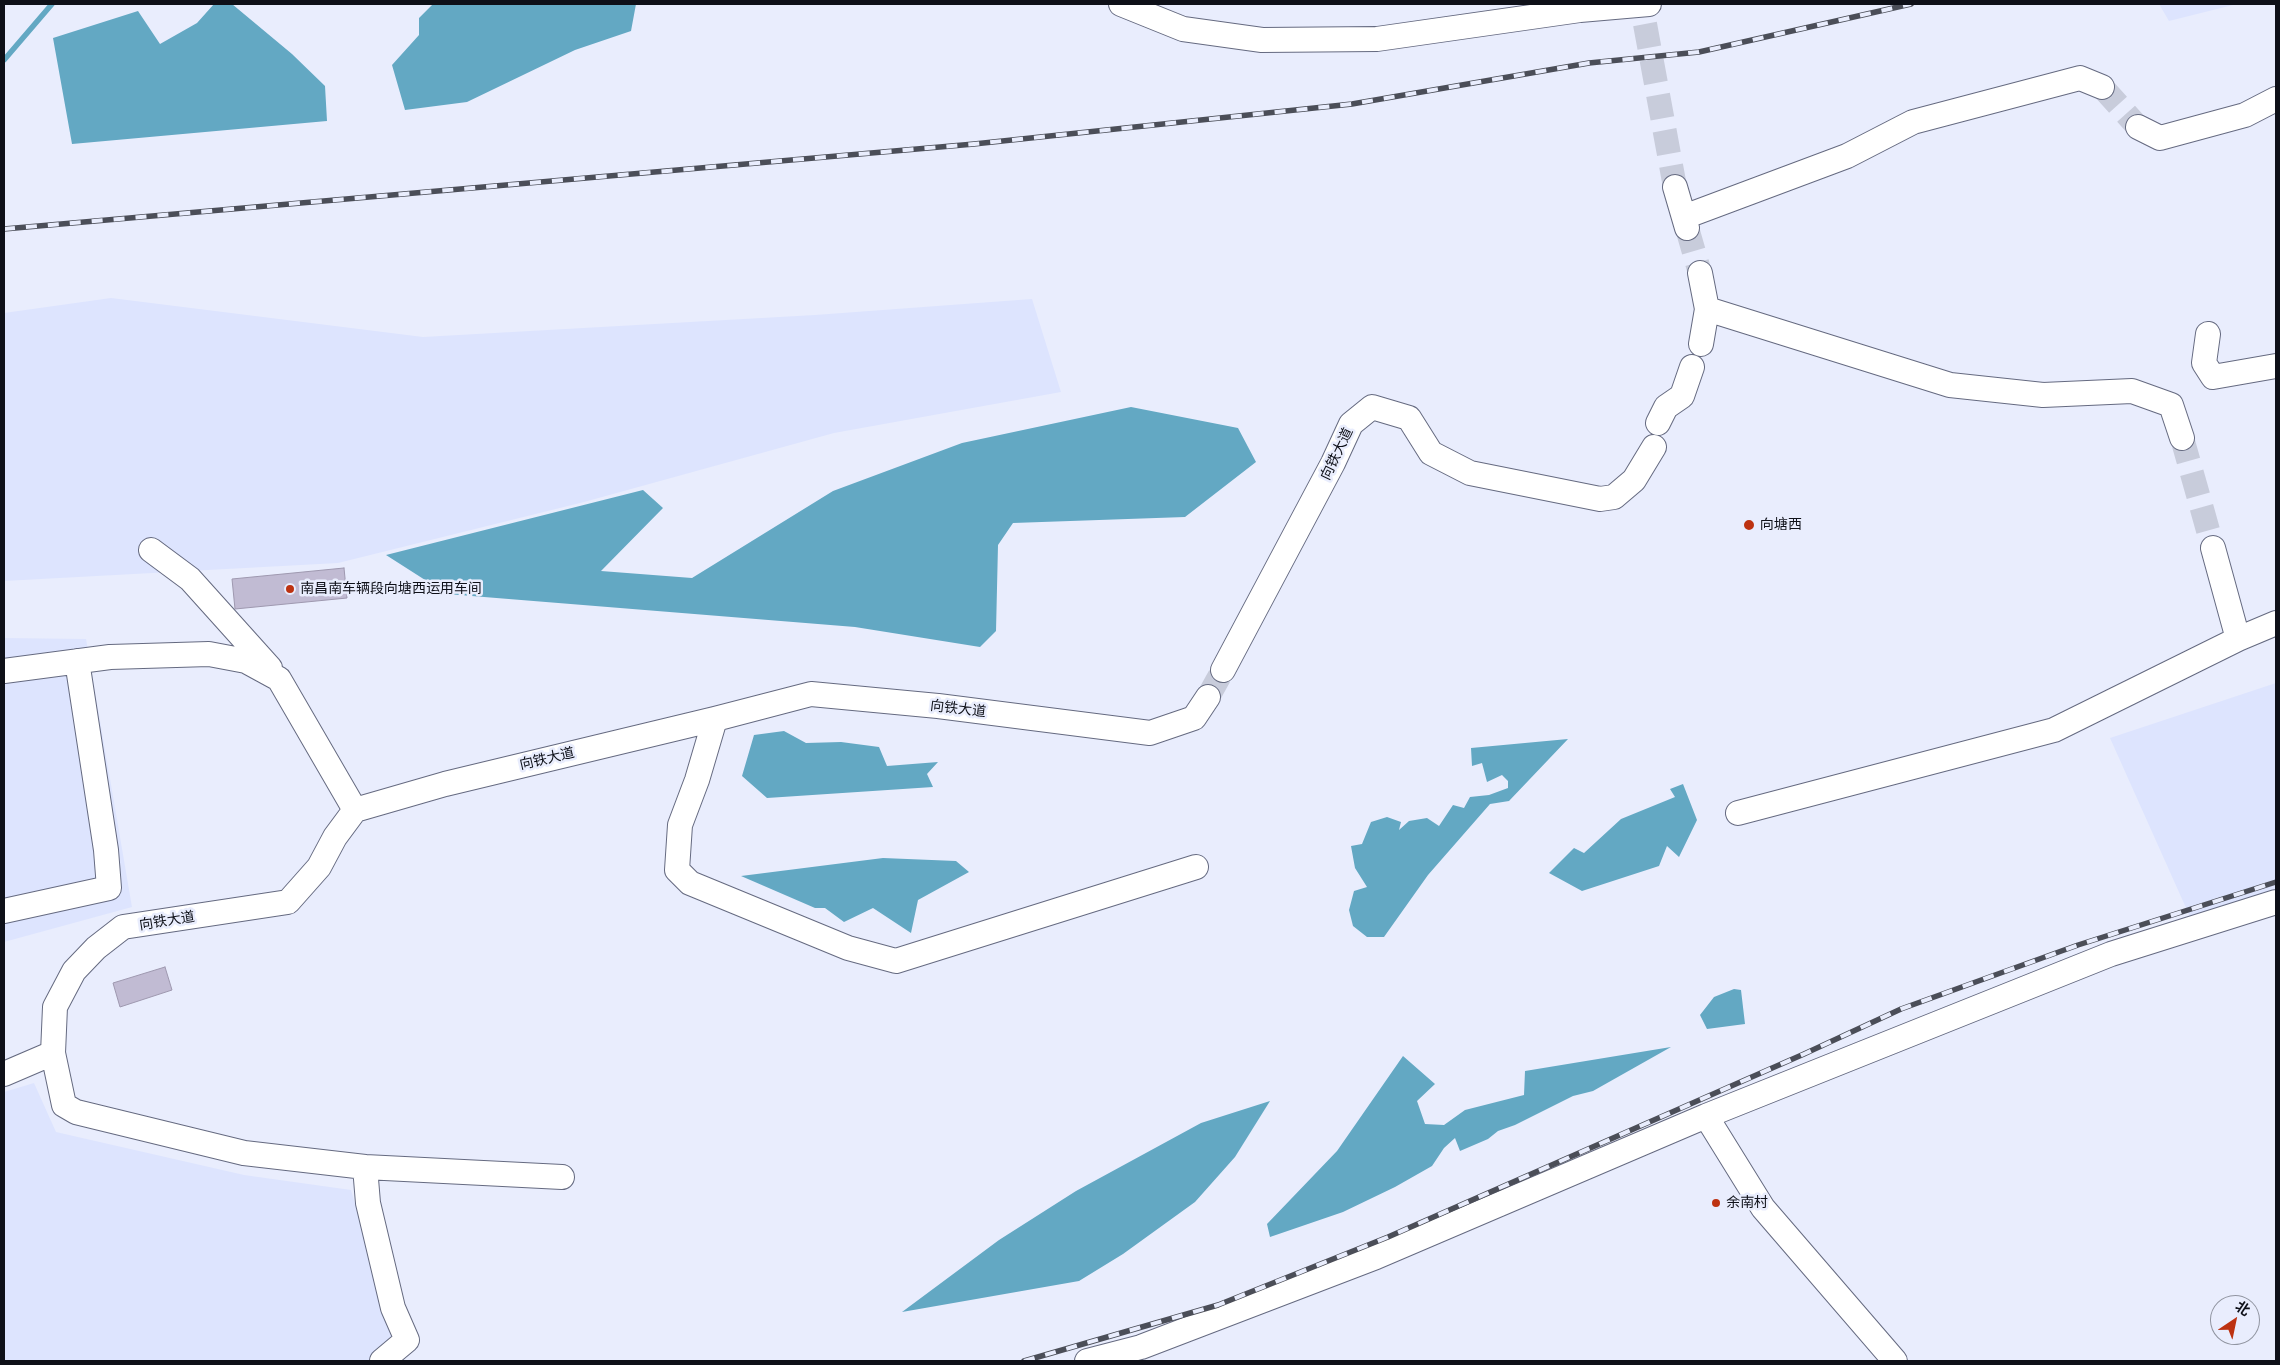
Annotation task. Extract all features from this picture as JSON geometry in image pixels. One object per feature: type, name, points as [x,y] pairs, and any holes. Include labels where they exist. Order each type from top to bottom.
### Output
[{"type":"street","points":[[1121,4],[1183,30],[1271,40],[1377,39],[1580,10],[1647,14],[1660,4]]},
{"type":"street","points":[[1675,187],[1686,222],[1847,156],[1913,122],[2080,78],[2102,87]]},
{"type":"street","points":[[2138,127],[2160,138],[2245,115],[2276,99]]},
{"type":"street","points":[[1700,273],[1707,309],[1701,344]]},
{"type":"street","points":[[1707,309],[1950,384],[2043,395],[2132,391],[2171,404],[2182,438]]},
{"type":"street","points":[[2208,334],[2204,363],[2213,377],[2276,366]]},
{"type":"street","points":[[1658,423],[1666,408],[1682,396],[1692,367]]},
{"type":"street","name":"向铁大道","points":[[1223,670],[1333,463],[1351,424],[1372,407],[1409,418],[1431,453],[1470,473],[1600,499],[1614,497],[1634,480],[1654,447]]},
{"type":"street","points":[[2213,548],[2238,639]]},
{"type":"street","points":[[151,550],[190,580],[279,679],[355,810]]},
{"type":"street","points":[[1738,813],[2054,730],[2238,639],[2276,623]]},
{"type":"street","points":[[4,671],[110,657],[209,654],[246,661],[279,679]]},
{"type":"street","points":[[4,911],[109,888],[106,850],[77,661]]},
{"type":"street","name":"向铁大道","points":[[562,1177],[364,1167],[244,1153],[76,1112],[64,1105],[53,1053],[55,1007],[74,971],[96,948],[123,927],[288,902],[319,866],[335,838],[355,810],[446,784],[811,694],[938,706],[1150,733],[1194,718],[1208,697]]},
{"type":"street","points":[[715,719],[697,780],[680,825],[678,870],[690,883],[848,948],[896,961],[1196,867]]},
{"type":"street","points":[[1087,1361],[1141,1347],[1376,1257],[1706,1116],[2111,954],[2276,902]]},
{"type":"street","points":[[4,1074],[53,1053]]},
{"type":"street","points":[[1706,1116],[1763,1208],[1895,1361]]},
{"type":"street","points":[[364,1167],[368,1203],[393,1308],[407,1340],[382,1361]]},
{"type":"shaded area","points":[[2159,4],[2237,4],[2169,21]]},
{"type":"shaded area","points":[[111,298],[423,337],[815,315],[1032,299],[1061,392],[834,433],[584,502],[338,563],[4,581],[4,313]]},
{"type":"shaded area","points":[[4,638],[86,639],[132,907],[4,942]]},
{"type":"shaded area","points":[[2276,683],[2276,889],[2191,919],[2110,738]]},
{"type":"shaded area","points":[[34,1083],[56,1132],[244,1175],[351,1190],[391,1326],[407,1351],[397,1361],[4,1361],[4,1092]]},
{"type":"water","points":[[214,4],[232,4],[292,54],[325,86],[327,121],[72,144],[53,38],[138,11],[160,44],[197,23]]},
{"type":"water","points":[[433,4],[636,4],[631,31],[575,50],[467,102],[405,110],[392,65],[419,35],[419,18]]},
{"type":"water","points":[[1131,407],[1238,428],[1256,462],[1185,517],[1013,523],[998,545],[996,631],[980,647],[855,627],[447,594],[386,555],[643,490],[663,508],[601,571],[692,578],[833,491],[962,443]]},
{"type":"water","points":[[784,731],[806,743],[841,742],[879,747],[887,766],[938,762],[927,774],[933,787],[767,798],[742,776],[754,735]]},
{"type":"water","points":[[1568,739],[1509,801],[1490,804],[1428,875],[1384,937],[1367,937],[1353,926],[1349,910],[1354,891],[1367,887],[1355,868],[1351,846],[1362,844],[1371,822],[1387,817],[1401,822],[1399,830],[1409,821],[1427,818],[1439,826],[1453,805],[1464,808],[1470,797],[1489,795],[1508,788],[1508,781],[1502,775],[1487,782],[1482,763],[1472,766],[1471,748]]},
{"type":"water","points":[[1683,784],[1697,820],[1679,857],[1667,846],[1659,866],[1582,891],[1549,873],[1574,848],[1584,853],[1621,819],[1675,797],[1670,789]]},
{"type":"water","points":[[883,858],[956,861],[969,872],[918,900],[911,933],[873,908],[844,922],[825,908],[815,908],[741,876]]},
{"type":"water","points":[[1734,989],[1741,990],[1745,1024],[1707,1029],[1700,1015],[1714,997]]},
{"type":"water","points":[[1671,1047],[1593,1091],[1573,1096],[1460,1151],[1455,1138],[1444,1148],[1432,1166],[1395,1187],[1343,1212],[1270,1237],[1267,1224],[1337,1151],[1403,1056],[1435,1084],[1417,1101],[1425,1124],[1444,1125],[1465,1110],[1524,1095],[1525,1071]]},
{"type":"water","points":[[1270,1101],[1235,1157],[1195,1202],[1123,1254],[1079,1281],[902,1312],[999,1240],[1076,1191],[1201,1123]]},
{"type":"building","name":"南昌南车辆段向塘西运用车间","points":[[344,568],[347,598],[235,609],[232,579]]},
{"type":"building","points":[[165,967],[172,990],[120,1007],[113,983]]},
{"type":"waterway","points":[[4,60],[52,4]]},
{"type":"tunnel","points":[[1645,24],[1675,187]]},
{"type":"tunnel","points":[[2102,87],[2138,127]]},
{"type":"tunnel","points":[[1687,228],[1700,273]]},
{"type":"tunnel","points":[[2182,438],[2213,548]]},
{"type":"tunnel","points":[[1208,697],[1223,670]]},
{"type":"railway","points":[[4,229],[974,144],[1352,104],[1589,63],[1699,52],[1911,4]]},
{"type":"railway","points":[[1024,1361],[1218,1305],[1388,1237],[1804,1054],[1901,1009],[2078,945],[2276,882]]},
{"type":"place","name":"向塘西","points":[[1749,525]]},
{"type":"place","name":"南昌南车辆段向塘西运用车间","points":[[290,589]]},
{"type":"place","name":"余南村","points":[[1716,1203]]}]
